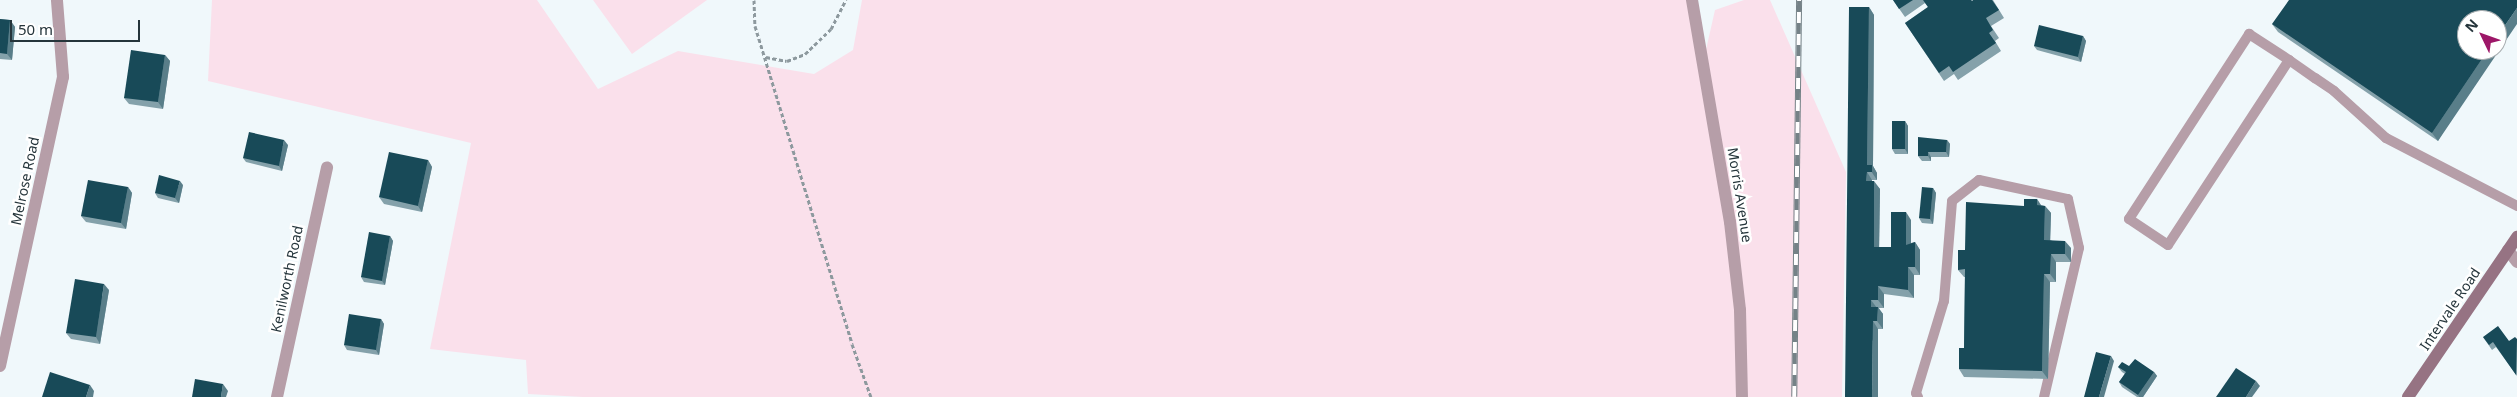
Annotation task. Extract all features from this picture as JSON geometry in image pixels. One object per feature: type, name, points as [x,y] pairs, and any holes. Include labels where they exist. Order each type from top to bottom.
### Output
[{"type":"street","name":"Melrose Road","points":[[0,366],[64,77],[58,0]]},
{"type":"street","name":"Morris Avenue","points":[[1692,0],[1731,232],[1740,310],[1742,397]]},
{"type":"street","name":"Kenilworth Road","points":[[277,397],[327,167]]},
{"type":"street","name":"Intervale Road","points":[[2408,397],[2517,237]]},
{"type":"street","points":[[2508,250],[2517,262]]},
{"type":"lane","points":[[2288,60],[2168,244],[2129,220],[2249,34],[2288,60],[2334,91],[2386,138],[2517,206]]},
{"type":"lane","points":[[1918,397],[1916,393],[1944,301],[1952,201],[1979,180],[2068,198],[2079,248],[2044,397]]},
{"type":"path","points":[[754,0],[755,26],[852,344],[871,397]]},
{"type":"path","points":[[766,57],[787,61],[805,54],[831,29],[846,0]]},
{"type":"shaded area","points":[[212,0],[537,0],[598,89],[678,51],[814,74],[853,50],[862,0],[1690,0],[1700,76],[1715,10],[1744,0],[1770,0],[1846,172],[1842,397],[583,397],[528,394],[526,360],[430,349],[471,143],[208,81]]},
{"type":"shaded area","points":[[593,0],[707,0],[632,54]]},
{"type":"building","points":[[1893,0],[1913,0],[1899,9]]},
{"type":"building","points":[[1923,0],[1992,0],[1999,10],[1986,18],[1993,30],[1989,33],[1996,43],[1953,72],[1949,66],[1939,73],[1905,23],[1928,7]]},
{"type":"building","points":[[2289,0],[2517,0],[2517,8],[2507,22],[2507,10],[2457,10],[2457,60],[2481,60],[2432,133],[2272,24]]},
{"type":"building","points":[[1849,7],[1869,7],[1867,165],[1872,165],[1872,172],[1867,172],[1866,181],[1874,181],[1874,247],[1891,247],[1891,212],[1906,212],[1906,245],[1915,242],[1915,267],[1908,267],[1908,290],[1878,286],[1878,300],[1871,300],[1871,307],[1878,307],[1877,321],[1873,321],[1872,397],[1845,397]]},
{"type":"building","points":[[0,19],[10,20],[7,54],[0,53]]},
{"type":"building","points":[[2039,25],[2083,36],[2078,57],[2034,46]]},
{"type":"building","points":[[131,50],[165,55],[158,102],[124,98]]},
{"type":"building","points":[[1892,121],[1905,121],[1905,149],[1892,149]]},
{"type":"building","points":[[249,132],[284,140],[279,166],[243,158]]},
{"type":"building","points":[[1918,137],[1947,140],[1946,152],[1928,152],[1928,156],[1918,156]]},
{"type":"building","points":[[389,152],[428,160],[418,206],[379,197]]},
{"type":"building","points":[[159,175],[180,181],[175,198],[155,193]]},
{"type":"building","points":[[88,180],[128,187],[121,223],[81,216]]},
{"type":"building","points":[[1922,187],[1933,188],[1930,219],[1919,218]]},
{"type":"building","points":[[2024,199],[2037,199],[2037,205],[2045,206],[2044,240],[2065,241],[2065,254],[2051,254],[2050,274],[2044,274],[2042,371],[1959,369],[1959,348],[1964,348],[1965,269],[1958,270],[1958,250],[1965,250],[1966,202],[2024,206]]},
{"type":"building","points":[[369,232],[390,236],[382,281],[361,277]]},
{"type":"building","points":[[75,279],[104,284],[96,337],[66,333]]},
{"type":"building","points":[[349,314],[381,319],[376,350],[344,345]]},
{"type":"building","points":[[2498,326],[2509,341],[2515,337],[2517,339],[2516,375],[2493,342],[2489,345],[2483,337]]},
{"type":"building","points":[[2096,352],[2111,356],[2099,397],[2084,397]]},
{"type":"building","points":[[2135,359],[2154,372],[2138,395],[2119,382],[2126,372],[2118,367],[2122,362],[2129,366]]},
{"type":"building","points":[[2236,368],[2256,381],[2246,397],[2216,397]]},
{"type":"building","points":[[50,372],[90,385],[86,397],[42,397]]},
{"type":"building","points":[[195,379],[223,384],[221,397],[192,397]]},
{"type":"railway","points":[[1794,397],[1799,0]]}]
